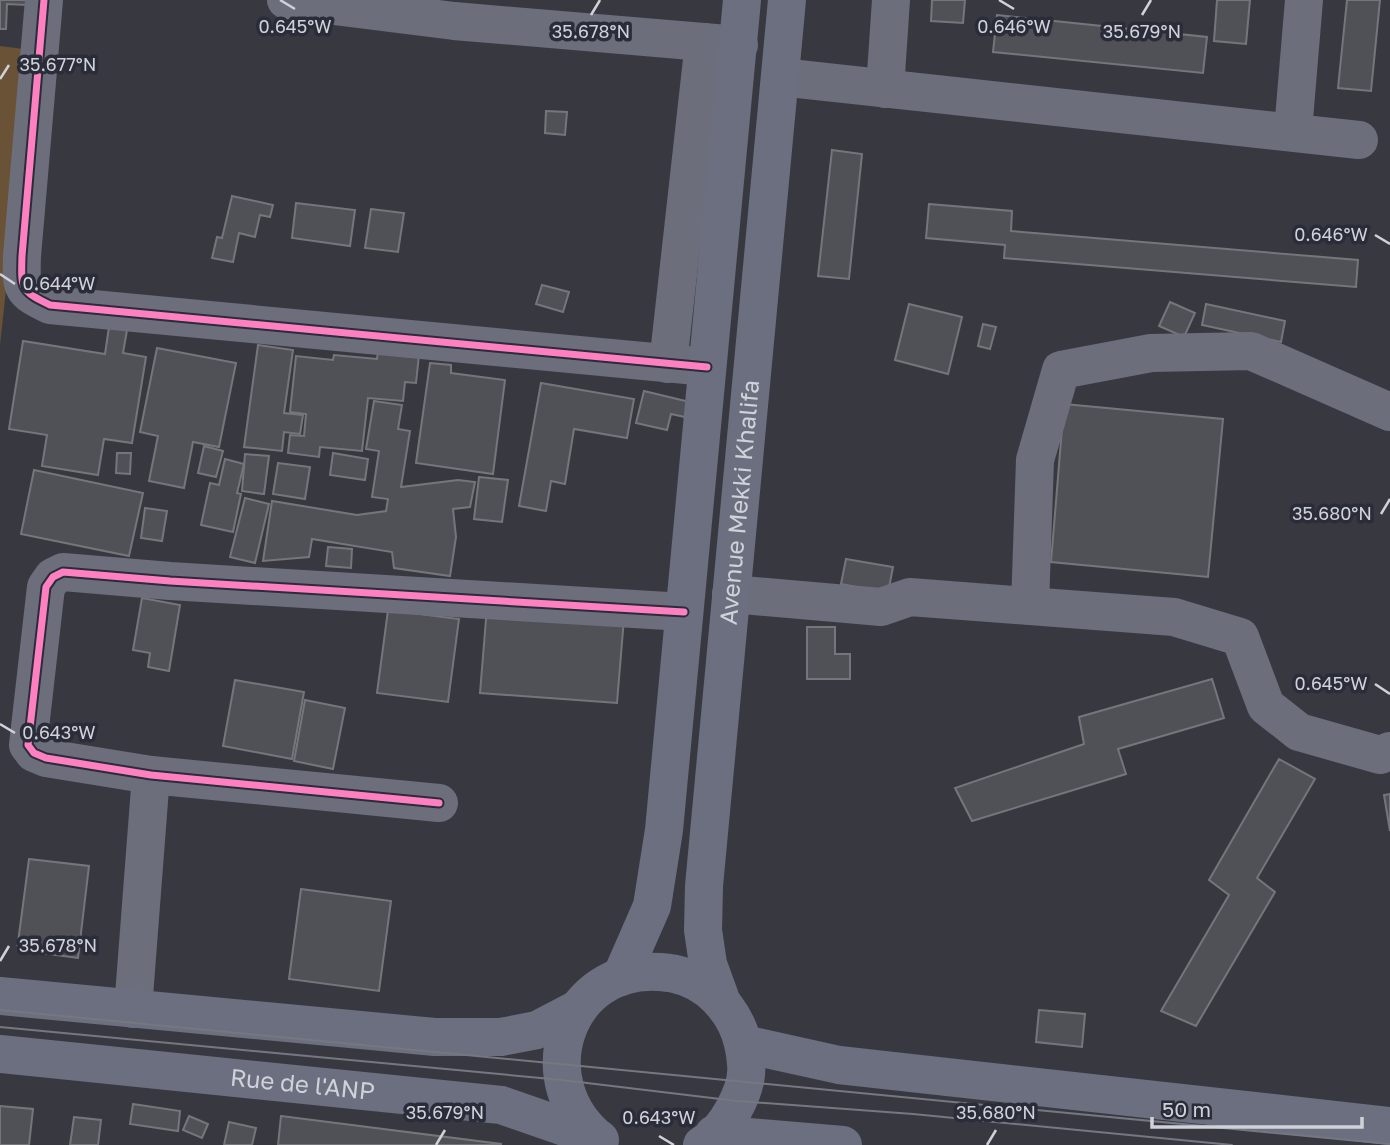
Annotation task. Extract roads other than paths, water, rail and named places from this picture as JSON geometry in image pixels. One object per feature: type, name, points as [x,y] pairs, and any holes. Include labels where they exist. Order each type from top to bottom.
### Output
[{"type":"main road","name":"Avenue Mekki Khalifa","points":[[621,977],[652,906],[664,830],[707,367],[721,44],[742,0]]},
{"type":"main road","name":"Avenue Mekki Khalifa","points":[[721,1000],[708,964],[703,919],[704,886],[787,0]]},
{"type":"main road","points":[[0,996],[435,1037],[501,1037],[537,1030],[579,1008],[598,989],[621,977],[647,971],[675,973],[702,985],[721,1000],[736,1021],[744,1044],[746,1083],[727,1120],[707,1142]]},
{"type":"main road","points":[[579,1008],[567,1031],[562,1049],[562,1080],[571,1107],[583,1125],[604,1142]]},
{"type":"main road","points":[[744,1044],[839,1065],[1390,1126]]},
{"type":"main road","name":"Rue de l'ANP","points":[[0,1054],[501,1105],[604,1142]]},
{"type":"main road","points":[[707,1142],[842,1145]]},
{"type":"street","points":[[44,0],[22,256],[21,282],[29,295],[50,305],[707,367]]},
{"type":"street","points":[[286,0],[454,21],[721,44],[668,364]]},
{"type":"street","points":[[885,89],[891,0]]},
{"type":"street","points":[[1293,131],[1304,0]]},
{"type":"street","points":[[779,78],[1359,140]]},
{"type":"street","points":[[1030,606],[1035,460],[1061,370],[1151,353],[1251,351],[1390,412]]},
{"type":"street","points":[[439,803],[151,775],[46,758],[34,753],[28,745],[46,587],[53,577],[63,572],[170,582],[684,612]]},
{"type":"street","points":[[731,594],[881,607],[910,597],[1174,617],[1240,637],[1266,706],[1298,732],[1380,755],[1390,751]]},
{"type":"street","points":[[133,1009],[151,775]]},
{"type":"tram line","points":[[0,1010],[1390,1144]]},
{"type":"tram line","points":[[0,1027],[562,1080],[737,1101],[913,1114],[1232,1145]]}]
